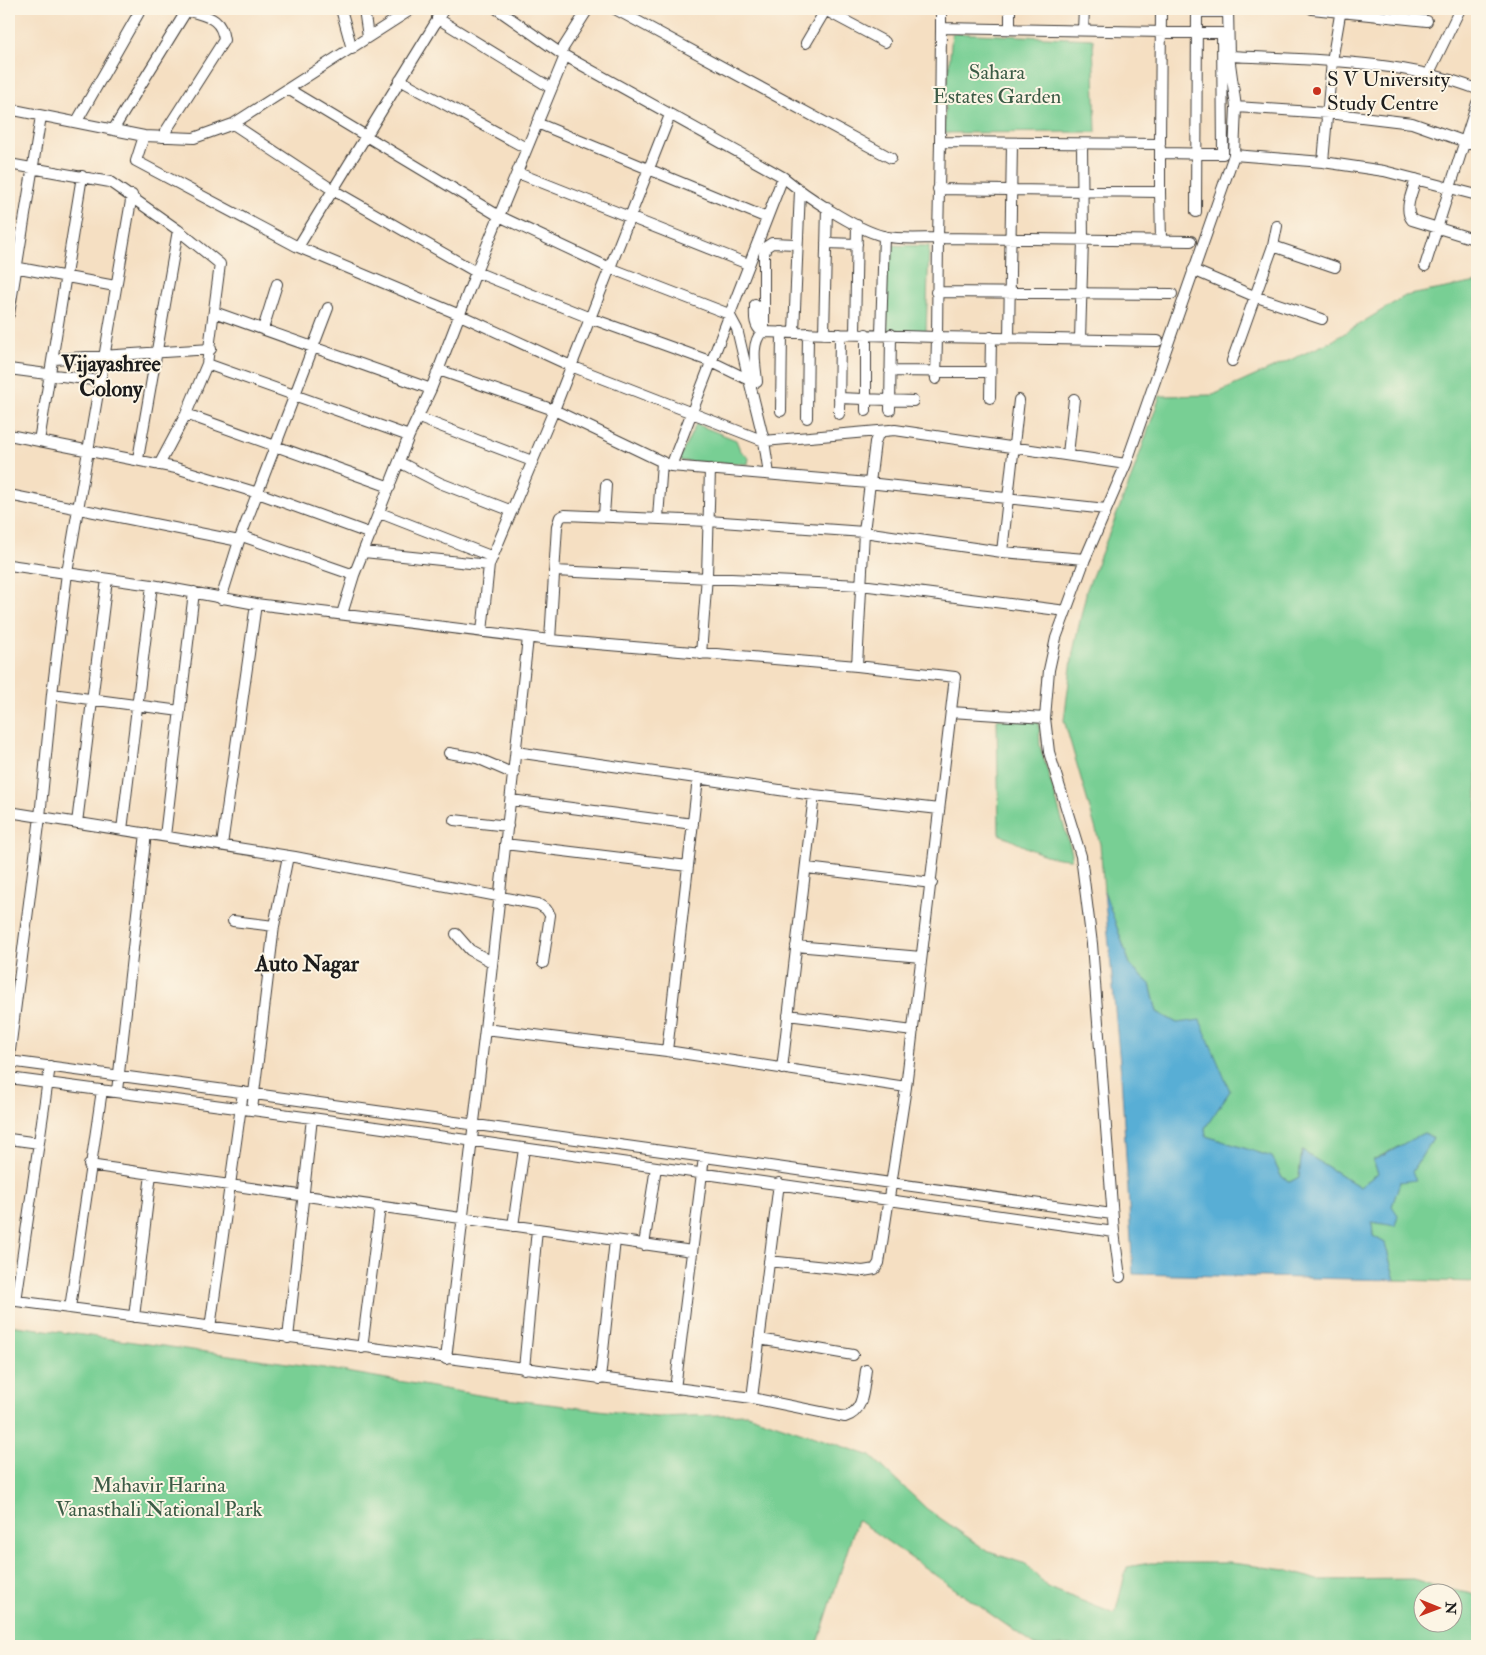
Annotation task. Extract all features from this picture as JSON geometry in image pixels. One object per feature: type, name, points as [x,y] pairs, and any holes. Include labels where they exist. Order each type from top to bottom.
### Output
[{"type":"street","points":[[77,121],[141,9]]},
{"type":"street","points":[[113,130],[186,9],[218,23],[222,28],[224,40],[162,138]]},
{"type":"street","points":[[341,9],[352,49]]},
{"type":"street","points":[[364,9],[368,37]]},
{"type":"street","points":[[392,9],[393,20]]},
{"type":"street","points":[[9,109],[77,121],[144,136],[194,138],[232,124],[412,9]]},
{"type":"street","points":[[298,246],[444,9]]},
{"type":"street","points":[[497,9],[562,54],[783,177],[800,190],[858,225],[884,236],[1012,240],[1191,241]]},
{"type":"street","points":[[342,614],[354,575],[370,534],[380,513],[409,436],[419,418],[439,370],[476,272],[518,173],[562,54],[588,9]]},
{"type":"street","points":[[615,9],[890,158]]},
{"type":"street","points":[[806,43],[825,9],[885,42]]},
{"type":"street","points":[[936,375],[941,9]]},
{"type":"street","points":[[1010,9],[1010,29]]},
{"type":"street","points":[[1083,30],[1084,9]]},
{"type":"street","points":[[1161,9],[1161,241]]},
{"type":"street","points":[[1312,9],[1340,10],[1426,21]]},
{"type":"street","points":[[1428,75],[1460,9]]},
{"type":"street","points":[[1120,1277],[1112,1214],[1092,944],[1081,856],[1052,767],[1045,718],[1049,670],[1056,638],[1084,559],[1126,464],[1234,155],[1236,107],[1229,56],[1226,11],[1197,10],[1196,212]]},
{"type":"street","points":[[1324,162],[1332,62],[1340,10]]},
{"type":"street","points":[[437,18],[551,88]]},
{"type":"street","points":[[940,142],[1082,144],[1160,148],[1196,153],[1223,154],[1222,33],[941,28]]},
{"type":"street","points":[[1229,56],[1332,62],[1428,75],[1458,82],[1477,89]]},
{"type":"street","points":[[400,80],[526,148]]},
{"type":"street","points":[[288,89],[499,216],[610,268],[729,314],[737,329],[753,381],[769,474]]},
{"type":"street","points":[[1425,266],[1477,103]]},
{"type":"street","points":[[1236,107],[1328,113],[1412,123],[1477,146]]},
{"type":"street","points":[[482,632],[491,561],[554,410],[670,115]]},
{"type":"street","points":[[9,314],[13,266],[41,116]]},
{"type":"street","points":[[232,124],[333,190],[476,272],[590,318],[712,362],[753,381]]},
{"type":"street","points":[[537,124],[768,218]]},
{"type":"street","points":[[144,136],[136,161],[298,246],[460,315],[571,366],[764,441],[890,430],[1013,446],[1126,464]]},
{"type":"street","points":[[1010,338],[1012,143]]},
{"type":"street","points":[[1080,339],[1083,240],[1082,144]]},
{"type":"street","points":[[1234,155],[1324,162],[1384,171],[1477,195]]},
{"type":"street","points":[[9,164],[110,182],[132,195],[220,264],[207,364],[186,414],[159,465]]},
{"type":"street","points":[[518,173],[631,216],[748,264]]},
{"type":"street","points":[[39,441],[54,359],[82,176]]},
{"type":"street","points":[[658,518],[667,464],[692,414],[783,177]]},
{"type":"street","points":[[1416,179],[1408,216],[1412,220],[1437,229],[1477,240]]},
{"type":"street","points":[[938,188],[1160,192]]},
{"type":"street","points":[[794,332],[796,244],[800,190]]},
{"type":"street","points":[[132,195],[67,573],[52,694],[40,817],[9,1060],[1112,1214]]},
{"type":"street","points":[[824,334],[827,207]]},
{"type":"street","points":[[855,334],[858,225]]},
{"type":"street","points":[[1232,361],[1273,246],[1277,226]]},
{"type":"street","points":[[138,459],[178,230]]},
{"type":"street","points":[[884,236],[890,405]]},
{"type":"street","points":[[753,381],[757,337],[763,332],[764,254],[766,247],[772,242],[796,244]]},
{"type":"street","points":[[826,243],[857,244]]},
{"type":"street","points":[[1273,246],[1335,267]]},
{"type":"street","points":[[13,266],[115,286]]},
{"type":"street","points":[[1193,270],[1254,296],[1322,319]]},
{"type":"street","points":[[263,329],[277,284]]},
{"type":"street","points":[[936,292],[1172,294]]},
{"type":"street","points":[[756,305],[755,321],[757,328],[763,332],[1158,341]]},
{"type":"street","points":[[221,599],[241,539],[328,308]]},
{"type":"street","points":[[214,312],[431,389]]},
{"type":"street","points":[[781,411],[782,332]]},
{"type":"street","points":[[807,418],[808,333]]},
{"type":"street","points":[[839,414],[840,334]]},
{"type":"street","points":[[866,334],[866,411]]},
{"type":"street","points":[[990,398],[991,338]]},
{"type":"street","points":[[54,359],[104,354],[210,349]]},
{"type":"street","points":[[207,364],[409,436]]},
{"type":"street","points":[[9,369],[51,373],[100,381]]},
{"type":"street","points":[[439,370],[554,410],[667,464],[868,483],[1008,500],[1106,509]]},
{"type":"street","points":[[890,370],[936,375],[990,372]]},
{"type":"street","points":[[839,398],[866,399],[890,405],[913,401]]},
{"type":"street","points":[[1068,454],[1074,399]]},
{"type":"street","points":[[1002,552],[1019,400]]},
{"type":"street","points":[[186,414],[390,487]]},
{"type":"street","points":[[419,418],[532,461]]},
{"type":"street","points":[[857,666],[868,483],[874,442],[878,435],[890,430]]},
{"type":"street","points":[[9,435],[138,459],[258,493],[370,534]]},
{"type":"street","points":[[399,462],[440,483],[512,511]]},
{"type":"street","points":[[701,654],[707,576],[710,469]]},
{"type":"street","points":[[604,516],[606,485]]},
{"type":"street","points":[[9,495],[241,539],[354,575]]},
{"type":"street","points":[[380,513],[491,561]]},
{"type":"street","points":[[550,640],[554,571],[560,517],[565,515],[658,518],[864,532],[1002,552],[1084,559]]},
{"type":"street","points":[[364,552],[491,561]]},
{"type":"street","points":[[9,565],[152,585],[256,604],[528,638],[857,666],[955,677],[932,883],[921,957],[906,1087],[879,1263],[875,1269],[863,1271],[769,1261]]},
{"type":"street","points":[[554,571],[707,576],[861,585],[1066,611]]},
{"type":"street","points":[[78,823],[107,579]]},
{"type":"street","points":[[122,830],[152,585]]},
{"type":"street","points":[[165,836],[194,592]]},
{"type":"street","points":[[222,845],[256,604]]},
{"type":"street","points":[[446,1359],[528,638]]},
{"type":"street","points":[[52,694],[180,711]]},
{"type":"street","points":[[951,712],[1045,718]]},
{"type":"street","points":[[516,752],[814,795],[939,809]]},
{"type":"street","points":[[449,753],[477,758],[514,774]]},
{"type":"street","points":[[668,1052],[698,778]]},
{"type":"street","points":[[782,1069],[807,868],[814,795]]},
{"type":"street","points":[[511,800],[693,824]]},
{"type":"street","points":[[9,812],[288,856],[500,895],[538,904],[546,909],[550,915],[543,963]]},
{"type":"street","points":[[454,820],[508,826]]},
{"type":"street","points":[[117,1092],[146,833]]},
{"type":"street","points":[[506,844],[688,866]]},
{"type":"street","points":[[252,1110],[274,926],[288,856]]},
{"type":"street","points":[[807,868],[932,883]]},
{"type":"street","points":[[233,920],[274,926]]},
{"type":"street","points":[[456,934],[470,950],[492,962]]},
{"type":"street","points":[[796,946],[921,957]]},
{"type":"street","points":[[788,1015],[913,1031]]},
{"type":"street","points":[[485,1029],[668,1052],[906,1087]]},
{"type":"street","points":[[50,1066],[12,1301],[752,1398],[845,1417],[854,1415],[860,1408],[866,1370]]},
{"type":"street","points":[[9,1078],[779,1183],[1114,1232]]},
{"type":"street","points":[[70,1308],[102,1090]]},
{"type":"street","points":[[210,1328],[243,1092]]},
{"type":"street","points":[[288,1338],[312,1118]]},
{"type":"street","points":[[9,1139],[39,1143]]},
{"type":"street","points":[[513,1226],[524,1149]]},
{"type":"street","points":[[675,1388],[704,1157]]},
{"type":"street","points":[[90,1165],[692,1251]]},
{"type":"street","points":[[644,1245],[656,1167]]},
{"type":"street","points":[[134,1317],[151,1174]]},
{"type":"street","points":[[752,1398],[779,1183]]},
{"type":"street","points":[[362,1348],[380,1207]]},
{"type":"street","points":[[524,1369],[537,1229]]},
{"type":"street","points":[[600,1379],[615,1240]]},
{"type":"street","points":[[759,1340],[853,1355]]},
{"type":"green space","name":"Sahara Estates Garden","points":[[952,33],[1093,39],[1096,132],[943,133]]},
{"type":"green space","points":[[886,245],[929,246],[926,332],[883,330]]},
{"type":"green space","points":[[1477,282],[1477,1282],[1395,1280],[1385,1243],[1373,1236],[1372,1222],[1395,1225],[1392,1206],[1400,1182],[1412,1172],[1433,1138],[1424,1133],[1373,1160],[1378,1173],[1360,1187],[1302,1151],[1299,1177],[1290,1182],[1281,1176],[1272,1157],[1206,1136],[1205,1128],[1230,1090],[1177,1023],[1157,1012],[1150,984],[1131,967],[1104,891],[1100,844],[1064,720],[1073,652],[1087,589],[1132,476],[1160,396],[1213,395],[1332,341],[1405,296]]},
{"type":"green space","points":[[696,424],[736,440],[740,450],[749,458],[748,464],[681,461],[680,457]]},
{"type":"green space","points":[[997,719],[1039,722],[1040,746],[1072,853],[1071,859],[1043,854],[999,834]]},
{"type":"green space","name":"Mahavir Harina Vanasthali National Park","points":[[9,1325],[324,1368],[490,1397],[657,1417],[747,1414],[871,1456],[927,1509],[989,1552],[1026,1564],[1047,1587],[1115,1614],[1127,1567],[1150,1563],[1231,1563],[1286,1570],[1317,1580],[1414,1579],[1423,1582],[1414,1582],[1414,1632],[1464,1632],[1464,1592],[1477,1595],[1477,1646],[1036,1646],[857,1520],[817,1646],[9,1646]]},
{"type":"water","points":[[1104,891],[1131,967],[1150,984],[1157,1012],[1177,1023],[1200,1020],[1230,1091],[1205,1128],[1206,1136],[1272,1157],[1281,1176],[1290,1182],[1299,1177],[1302,1151],[1360,1187],[1378,1173],[1373,1160],[1424,1133],[1433,1138],[1412,1172],[1416,1180],[1400,1182],[1392,1206],[1398,1215],[1395,1226],[1372,1222],[1373,1236],[1385,1243],[1395,1280],[1133,1274],[1121,1074]]},
{"type":"place","name":"S V University Study Centre","points":[[1317,91]]},
{"type":"district","name":"Vijayashree Colony","points":[[111,376]]},
{"type":"district","name":"Auto Nagar","points":[[307,963]]}]
